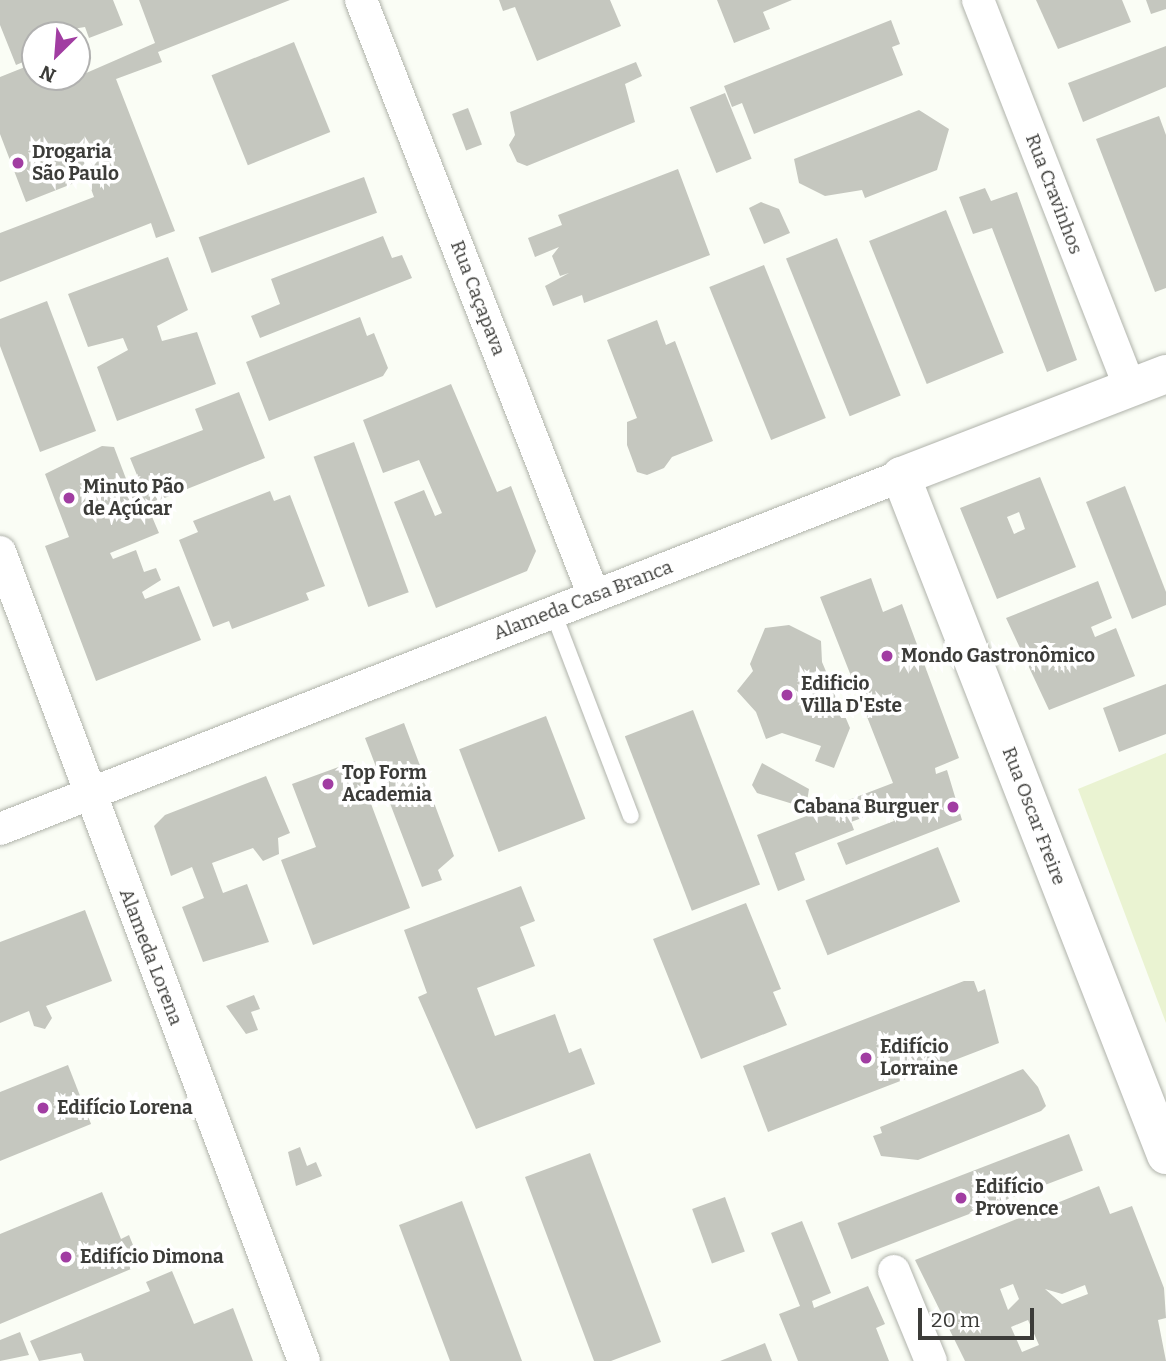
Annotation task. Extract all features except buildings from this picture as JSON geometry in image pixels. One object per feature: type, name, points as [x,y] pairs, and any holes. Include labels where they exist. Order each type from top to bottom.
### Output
[{"type":"street","name":"Rua Caçapava","points":[[361,0],[594,596]]},
{"type":"street","name":"Rua Cravinhos","points":[[978,0],[1130,388]]},
{"type":"street","name":"Alameda Casa Branca","points":[[0,829],[1166,374]]},
{"type":"street","name":"Rua Oscar Freire","points":[[901,476],[1166,1155]]},
{"type":"street","name":"Alameda Lorena","points":[[0,552],[304,1361]]},
{"type":"street","points":[[894,1271],[931,1361]]},
{"type":"lane","points":[[553,612],[631,816]]},
{"type":"green space","points":[[1166,753],[1166,1023],[1078,789]]},
{"type":"place","name":"Drogaria São Paulo","points":[[18,163]]},
{"type":"place","name":"Minuto Pão de Açúcar","points":[[69,498]]},
{"type":"place","name":"Mondo Gastronômico","points":[[887,656]]},
{"type":"place","name":"Edificio Villa D'Este","points":[[787,695]]},
{"type":"place","name":"Top Form Academia","points":[[328,784]]},
{"type":"place","name":"Cabana Burguer","points":[[953,807]]},
{"type":"place","name":"Edifício Lorraine","points":[[866,1058]]},
{"type":"place","name":"Edifício Lorena","points":[[43,1108]]},
{"type":"place","name":"Edifício Provence","points":[[961,1198]]},
{"type":"place","name":"Edifício Dimona","points":[[66,1257]]}]
